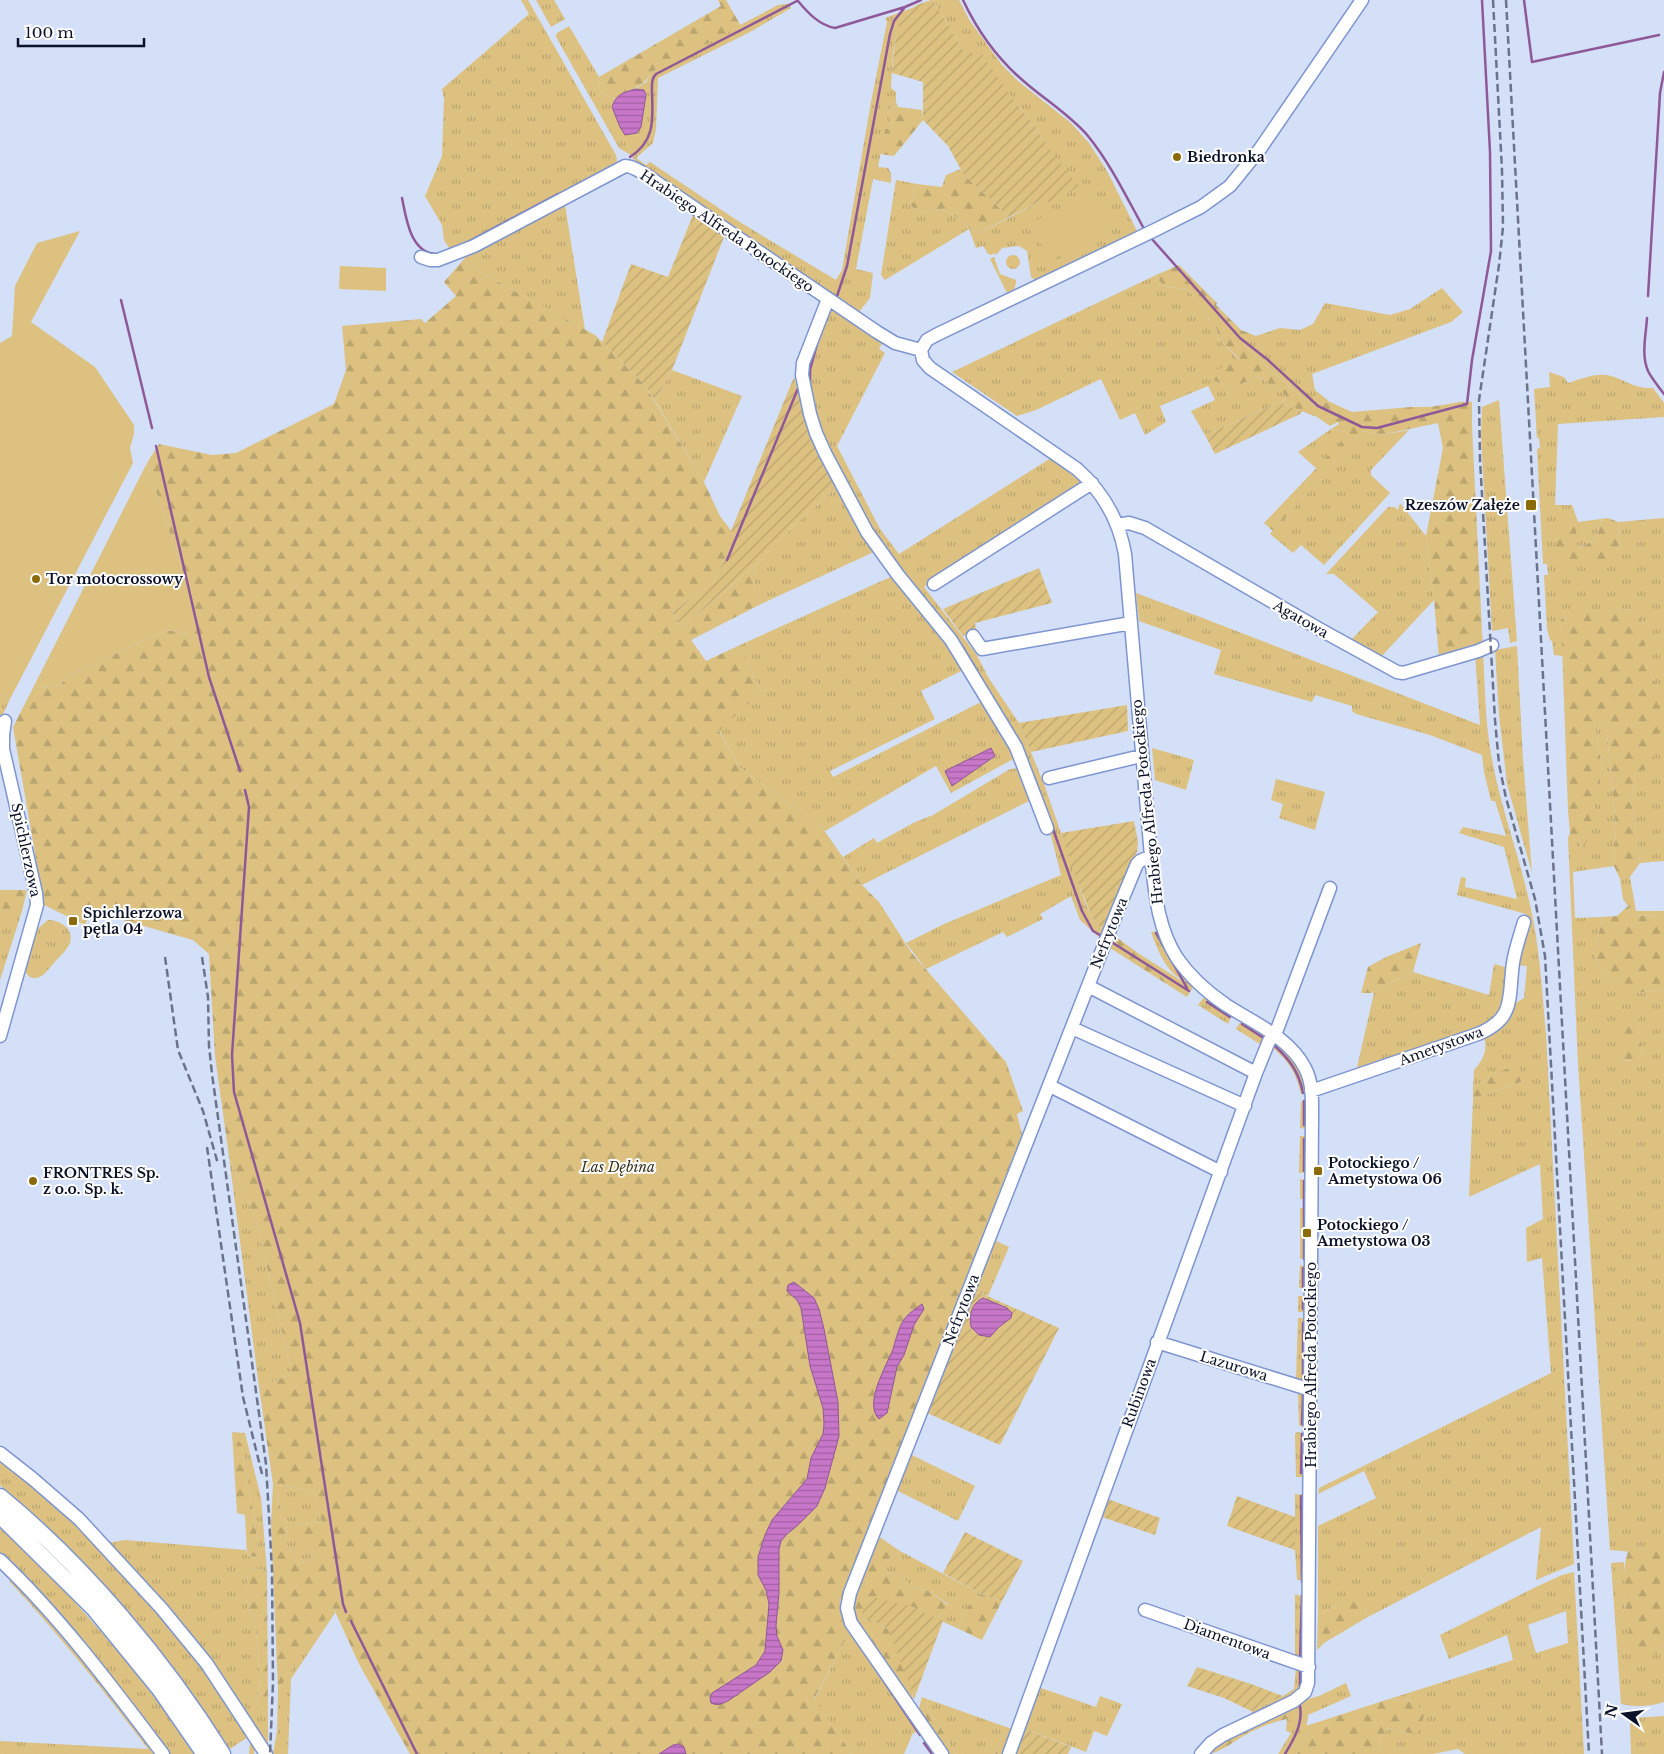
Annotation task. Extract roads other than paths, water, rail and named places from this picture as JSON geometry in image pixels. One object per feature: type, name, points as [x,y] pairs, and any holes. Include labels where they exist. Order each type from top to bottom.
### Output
[{"type":"main road","points":[[0,1497],[67,1559],[112,1607],[166,1673],[222,1754]]},
{"type":"main road","points":[[0,1515],[94,1608],[160,1689],[205,1754]]},
{"type":"street","points":[[921,350],[927,340],[936,335],[1201,207],[1230,186],[1260,149],[1362,0]]},
{"type":"street","name":"Hrabiego Alfreda Potockiego","points":[[421,257],[438,260],[474,246],[625,166],[634,168],[895,343],[921,350],[923,360],[930,368],[1063,458],[1092,483],[1109,507],[1117,525],[1125,554],[1151,856],[1159,915],[1170,947],[1189,973],[1206,990],[1275,1035],[1287,1045],[1305,1069],[1311,1091],[1309,1667],[1307,1688],[1294,1701],[1223,1735],[1211,1743],[1201,1754]]},
{"type":"street","points":[[828,299],[803,363],[804,390],[816,433],[867,532],[898,575],[951,640],[1016,747],[1046,828]]},
{"type":"street","points":[[934,584],[1092,483]]},
{"type":"street","name":"Agatowa","points":[[1117,525],[1129,522],[1145,528],[1320,630],[1397,672],[1410,671],[1492,645]]},
{"type":"street","points":[[973,636],[982,649],[1130,623]]},
{"type":"street","name":"Spichlerzowa","points":[[0,1036],[37,905],[36,892],[3,749],[5,721]]},
{"type":"street","points":[[1049,778],[1141,756]]},
{"type":"street","name":"Nefrytowa","points":[[942,1754],[851,1623],[846,1608],[850,1593],[1137,864],[1151,856]]},
{"type":"street","name":"Rubinowa","points":[[1009,1754],[1256,1073],[1269,1041],[1275,1035],[1330,888]]},
{"type":"street","name":"Ametystowa","points":[[1311,1091],[1478,1034],[1497,1024],[1507,1009],[1513,962],[1524,922]]},
{"type":"street","points":[[1088,986],[1256,1073]]},
{"type":"street","points":[[1072,1028],[1245,1106]]},
{"type":"street","points":[[1050,1086],[1221,1172]]},
{"type":"street","name":"Lazurowa","points":[[1157,1342],[1310,1390]]},
{"type":"street","points":[[0,1453],[79,1519],[162,1609],[207,1664],[261,1752]]},
{"type":"street","points":[[0,1560],[15,1574],[75,1642],[163,1754]]},
{"type":"street","name":"Diamentowa","points":[[1145,1610],[1309,1667]]},
{"type":"waterway","points":[[798,1],[819,21],[835,28],[905,7],[921,0]]},
{"type":"waterway","points":[[963,0],[982,35],[1007,66],[1074,122],[1096,146],[1111,168],[1143,227]]},
{"type":"waterway","points":[[1151,238],[1240,338],[1268,360],[1318,406],[1362,427],[1377,428],[1467,404],[1472,360],[1491,251],[1490,152],[1482,0]]},
{"type":"waterway","points":[[1524,0],[1532,62],[1659,35]]},
{"type":"waterway","points":[[630,157],[644,144],[651,129],[652,83],[656,74],[797,1]]},
{"type":"waterway","points":[[837,296],[847,266],[890,34],[894,21],[905,7]]},
{"type":"waterway","points":[[1648,296],[1660,93],[1664,72]]},
{"type":"waterway","points":[[464,244],[558,194]]},
{"type":"waterway","points":[[402,198],[408,224],[415,240],[427,252],[435,254]]},
{"type":"waterway","points":[[121,300],[152,428]]},
{"type":"waterway","points":[[1647,318],[1644,345],[1646,365],[1664,394]]},
{"type":"waterway","points":[[810,388],[810,370],[817,344]]},
{"type":"waterway","points":[[727,560],[799,386]]},
{"type":"waterway","points":[[156,446],[209,677],[240,771]]},
{"type":"waterway","points":[[962,646],[977,671]]},
{"type":"waterway","points":[[1034,777],[1045,807]]},
{"type":"waterway","points":[[245,790],[249,807],[232,1055],[234,1092],[300,1323],[343,1604],[346,1612]]},
{"type":"waterway","points":[[1052,826],[1082,911],[1093,931],[1100,935]]},
{"type":"waterway","points":[[1156,933],[1187,988]]},
{"type":"waterway","points":[[1113,943],[1189,991]]},
{"type":"waterway","points":[[1207,1002],[1230,1017]]},
{"type":"waterway","points":[[1242,1024],[1265,1039]]},
{"type":"waterway","points":[[1274,1045],[1293,1067],[1303,1093]]},
{"type":"waterway","points":[[1304,1101],[1304,1125]]},
{"type":"waterway","points":[[1304,1139],[1304,1171]]},
{"type":"waterway","points":[[1304,1181],[1304,1259]]},
{"type":"waterway","points":[[1303,1268],[1303,1287]]},
{"type":"waterway","points":[[1303,1298],[1303,1309]]},
{"type":"waterway","points":[[1303,1323],[1303,1382]]},
{"type":"waterway","points":[[1302,1424],[1303,1394]]},
{"type":"waterway","points":[[1301,1473],[1302,1434]]},
{"type":"waterway","points":[[1301,1496],[1302,1582]]},
{"type":"waterway","points":[[1300,1659],[1302,1595]]},
{"type":"waterway","points":[[351,1621],[417,1754]]},
{"type":"waterway","points":[[873,1665],[920,1735]]},
{"type":"waterway","points":[[1300,1670],[1300,1687]]},
{"type":"waterway","points":[[1285,1754],[1299,1725],[1300,1706]]},
{"type":"waterway","points":[[924,1743],[932,1754]]},
{"type":"railway","points":[[1493,0],[1502,170],[1503,227],[1479,400],[1480,460],[1499,764],[1506,798],[1535,899],[1545,956],[1589,1754]]},
{"type":"railway","points":[[1506,0],[1602,1754]]},
{"type":"railway","points":[[165,957],[178,1050],[203,1111],[218,1164]]},
{"type":"railway","points":[[202,957],[208,997],[209,1046],[212,1074],[266,1464],[272,1570],[273,1683],[270,1754]]},
{"type":"railway","points":[[207,1147],[243,1397],[262,1474]]},
{"type":"place","name":"Biedronka","points":[[1177,157]]},
{"type":"place","name":"Rzeszów Załęże","points":[[1531,505]]},
{"type":"place","name":"Tor motocrossowy","points":[[36,579]]},
{"type":"place","name":"Spichlerzowa pętla 04","points":[[73,921]]},
{"type":"place","name":"Potockiego / Ametystowa 06","points":[[1318,1171]]},
{"type":"place","name":"FRONTRES Sp. z o.o. Sp. k.","points":[[33,1181]]},
{"type":"place","name":"Potockiego / Ametystowa 03","points":[[1307,1233]]},
{"type":"park label","name":"Las Dębina","points":[[618,1167]]}]
